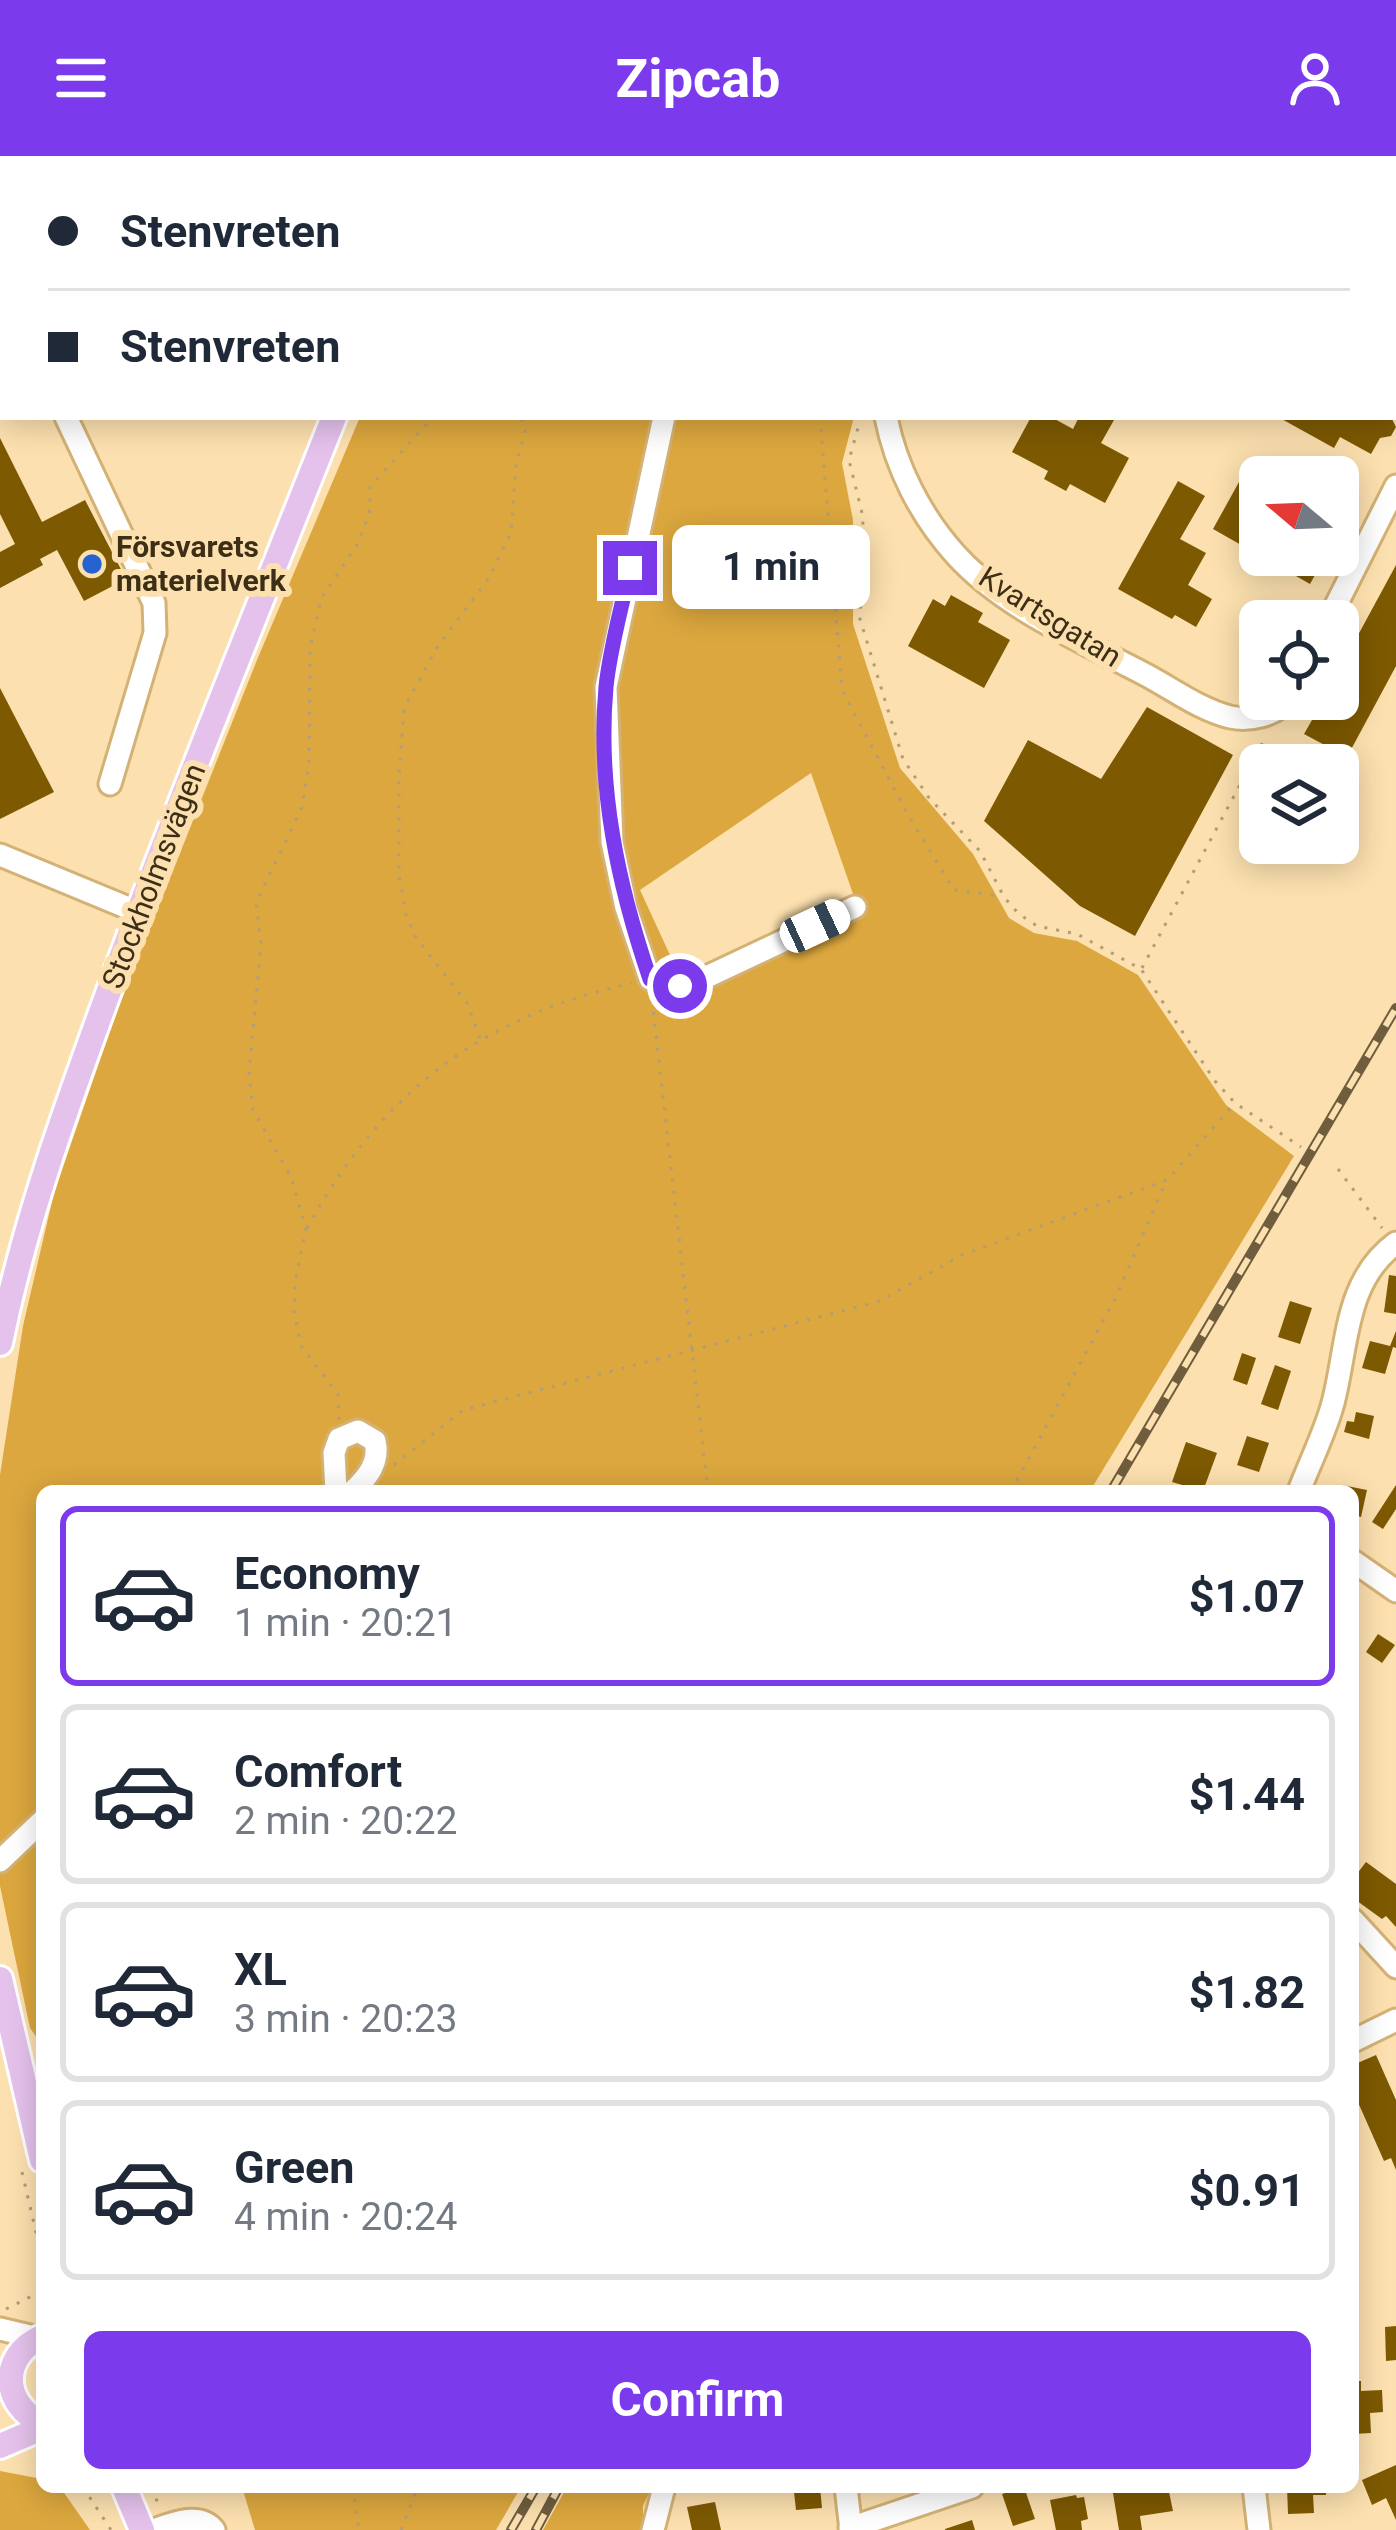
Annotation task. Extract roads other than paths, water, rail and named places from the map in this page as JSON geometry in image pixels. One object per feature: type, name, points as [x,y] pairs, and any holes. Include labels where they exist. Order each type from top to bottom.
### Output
[{"type":"main road","name":"Stockholmsvägen","points":[[0,1343],[46,1167],[138,912],[333,420]]},
{"type":"main road","points":[[0,1978],[36,2134]]},
{"type":"main road","points":[[36,2340],[22,2349],[5,2382],[20,2408],[36,2421]]},
{"type":"main road","points":[[0,2446],[36,2429]]},
{"type":"street","points":[[67,420],[154,603],[155,633],[110,784]]},
{"type":"street","points":[[663,420],[606,687],[612,842],[626,908],[650,979],[680,986],[696,982],[855,907]]},
{"type":"street","name":"Kvartsgatan","points":[[887,420],[902,469],[934,527],[958,558],[984,580],[1078,639],[1212,711],[1239,718]]},
{"type":"street","points":[[1339,600],[1396,486]]},
{"type":"street","points":[[0,855],[138,912]]},
{"type":"street","points":[[1301,1485],[1332,1406],[1361,1281],[1372,1261],[1395,1244]]},
{"type":"street","points":[[336,1485],[334,1453],[339,1439],[358,1431],[375,1441],[376,1462],[357,1485]]},
{"type":"street","points":[[1359,1565],[1396,1591]]},
{"type":"street","points":[[0,1861],[36,1827]]},
{"type":"street","points":[[1359,1926],[1396,1966]]},
{"type":"street","points":[[1359,2038],[1396,2020]]},
{"type":"street","points":[[0,2330],[36,2337]]},
{"type":"street","points":[[653,2530],[662,2493]]},
{"type":"street","points":[[847,2493],[851,2529],[954,2493]]},
{"type":"street","points":[[1255,2493],[1258,2530]]},
{"type":"street","points":[[154,2530],[194,2519],[214,2530]]},
{"type":"railway","points":[[1115,1485],[1396,1008]]},
{"type":"railway","points":[[511,2530],[533,2493]]},
{"type":"railway","points":[[536,2530],[556,2493]]},
{"type":"place","name":"Försvarets materielverk","points":[[92,564]]}]
